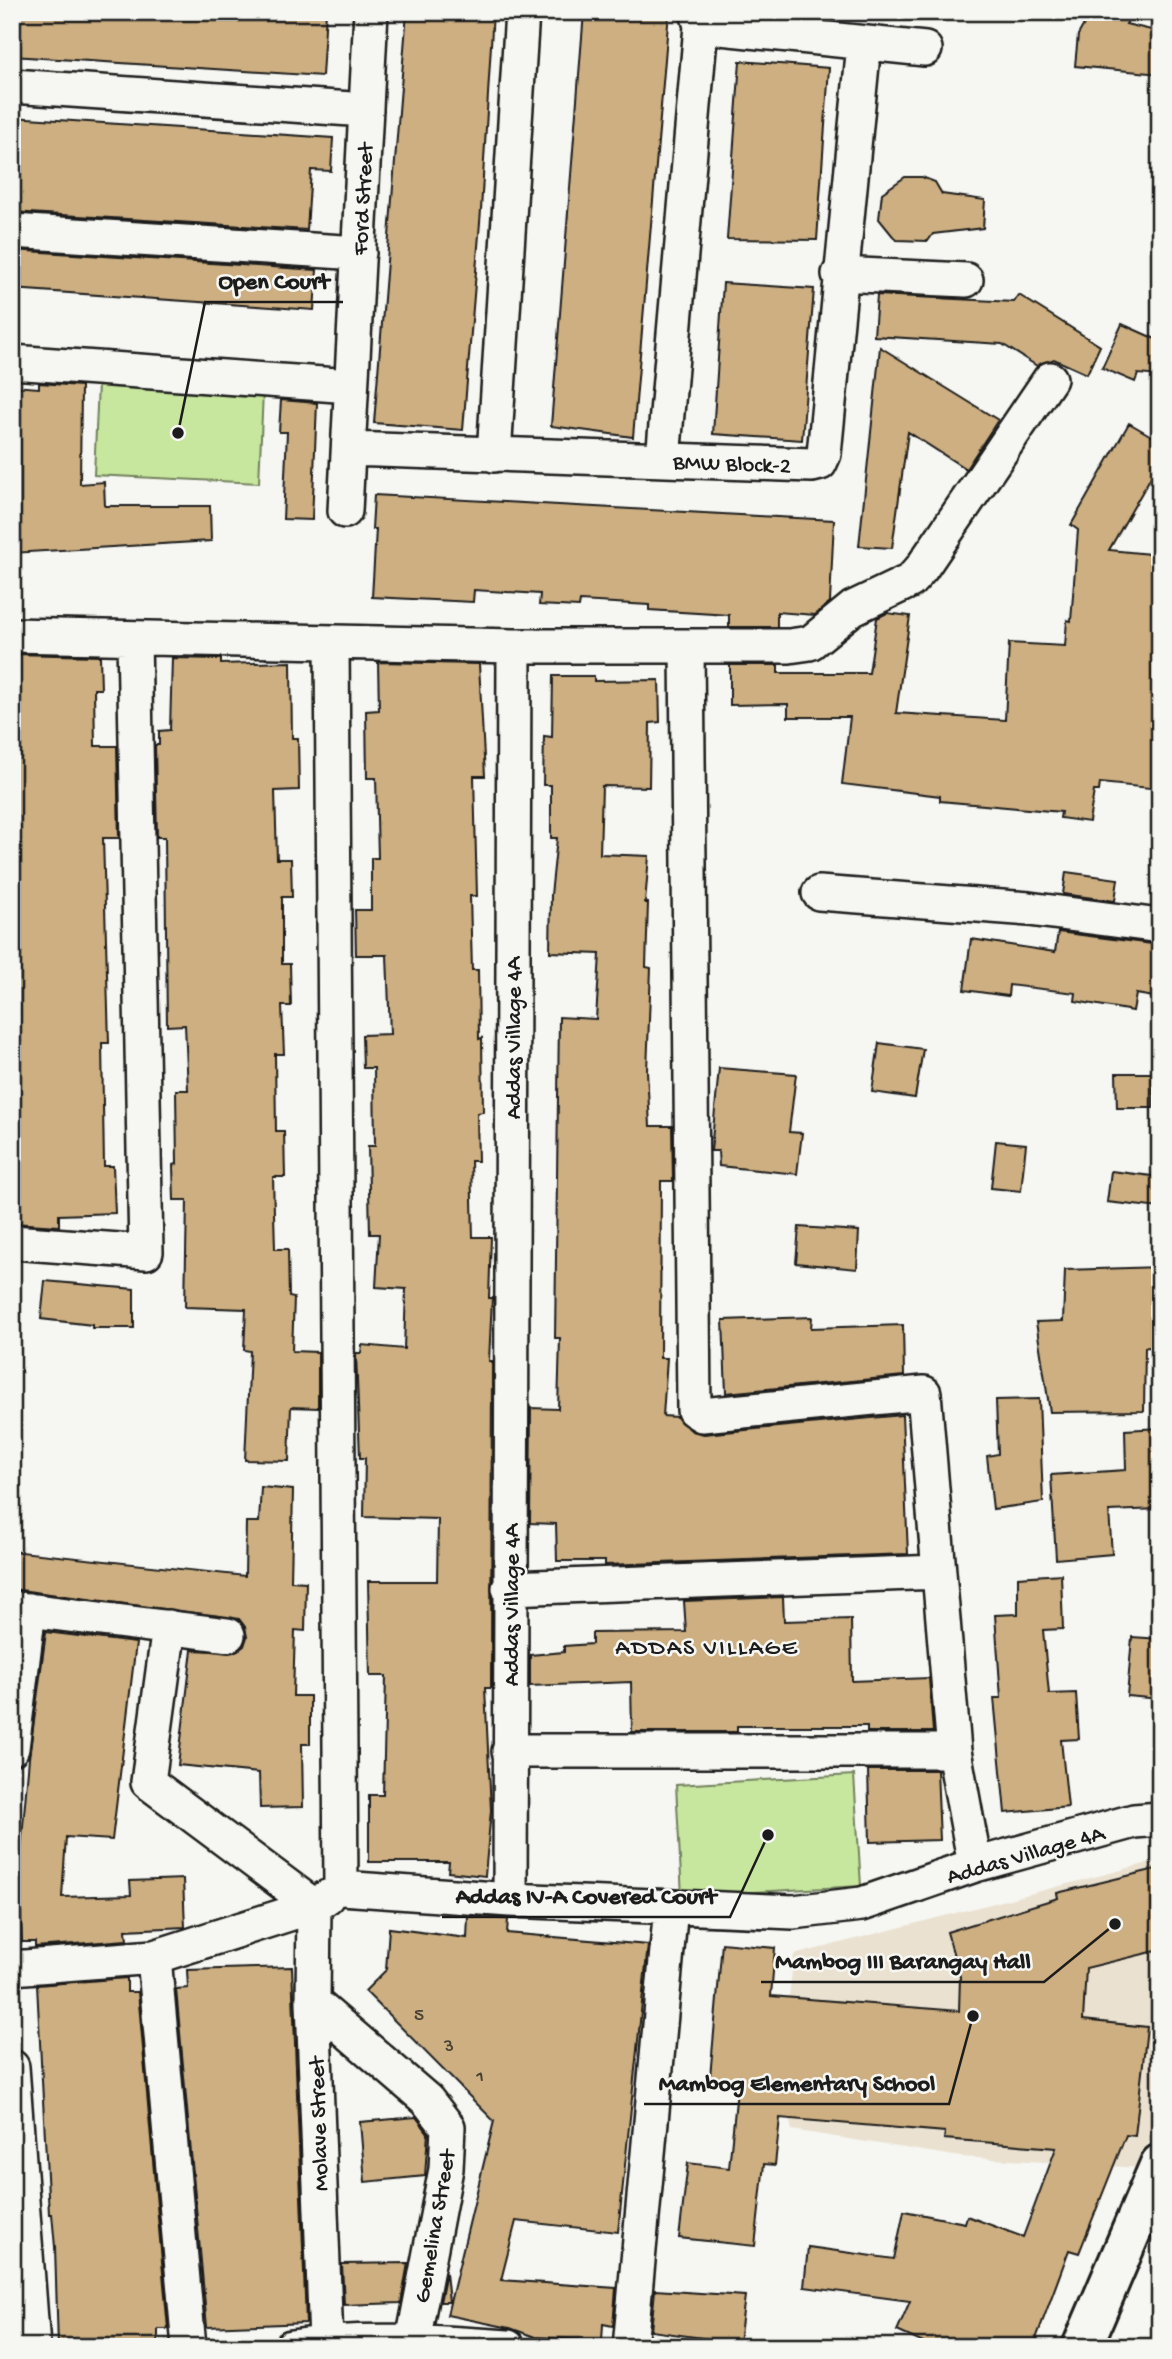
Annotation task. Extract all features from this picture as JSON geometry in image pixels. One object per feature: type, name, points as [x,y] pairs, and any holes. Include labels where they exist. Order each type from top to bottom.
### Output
[{"type":"main road","points":[[1082,2347],[1160,2164]]},
{"type":"street","name":"Ford Street","points":[[345,511],[371,12]]},
{"type":"street","points":[[494,455],[522,12]]},
{"type":"street","points":[[663,459],[699,19],[864,44],[925,49]]},
{"type":"street","name":"BMW Block-2","points":[[349,449],[812,465],[820,463],[824,454],[839,274],[864,44]]},
{"type":"street","points":[[12,86],[366,110]]},
{"type":"street","points":[[12,231],[359,253]]},
{"type":"street","points":[[839,274],[966,279]]},
{"type":"street","points":[[12,362],[351,386]]},
{"type":"street","points":[[12,635],[514,646],[789,646],[810,643],[853,608],[910,581],[921,569],[1050,379]]},
{"type":"street","points":[[12,1242],[146,1252],[134,638]]},
{"type":"street","points":[[332,642],[341,1888]]},
{"type":"street","name":"Addas Village 4A","points":[[514,646],[510,1900],[793,1912],[862,1904],[975,1866],[1134,1821],[1160,1819]]},
{"type":"street","points":[[687,647],[694,1410],[702,1415],[924,1393],[954,1751],[975,1866]]},
{"type":"street","points":[[819,893],[1029,909],[1160,926]]},
{"type":"street","points":[[509,1588],[939,1572]]},
{"type":"street","points":[[12,1748],[21,1609],[228,1634]]},
{"type":"street","points":[[169,1627],[148,1782],[314,1906]]},
{"type":"street","points":[[509,1751],[954,1751]]},
{"type":"street","points":[[12,1968],[154,1957],[314,1906],[341,1888],[510,1900]]},
{"type":"street","name":"Molave Street","points":[[314,1906],[313,2002],[326,2342]]},
{"type":"street","points":[[630,2347],[671,1907]]},
{"type":"street","points":[[154,1957],[189,2347]]},
{"type":"street","name":"Gemelina Street","points":[[313,2002],[427,2100],[448,2127],[446,2169],[412,2340]]},
{"type":"street","points":[[12,2067],[33,2347]]},
{"type":"street","points":[[291,2347],[326,2342],[412,2340],[508,2347]]},
{"type":"shaded area","points":[[1160,1860],[1160,2100],[1142,2168],[961,2157],[792,2130],[779,2078],[794,1955]]},
{"type":"green space","points":[[98,384],[263,391],[259,483],[94,475]]},
{"type":"green space","points":[[854,1775],[861,1886],[682,1896],[676,1785]]},
{"type":"building","points":[[12,12],[326,12],[322,76],[12,56]]},
{"type":"building","points":[[407,12],[493,12],[481,210],[463,430],[374,423]]},
{"type":"building","points":[[584,12],[669,12],[633,437],[551,426]]},
{"type":"building","points":[[1091,12],[1133,12],[1126,24],[1160,32],[1160,74],[1075,66],[1078,35]]},
{"type":"building","points":[[740,61],[829,68],[817,240],[727,239]]},
{"type":"building","points":[[12,117],[333,138],[331,171],[311,170],[307,230],[12,212]]},
{"type":"building","points":[[905,177],[922,177],[935,182],[942,194],[985,200],[983,228],[933,234],[928,241],[896,240],[879,219],[882,193]]},
{"type":"building","points":[[12,250],[317,270],[314,310],[12,289]]},
{"type":"building","points":[[723,283],[814,289],[802,440],[713,434]]},
{"type":"building","points":[[877,295],[1014,302],[1019,295],[1100,346],[1087,374],[1054,359],[1037,366],[1002,344],[874,336]]},
{"type":"building","points":[[1122,324],[1160,341],[1160,376],[1138,374],[1135,382],[1102,368]]},
{"type":"building","points":[[880,347],[998,420],[966,469],[908,432],[892,548],[859,546]]},
{"type":"building","points":[[39,383],[81,386],[80,484],[104,482],[105,506],[210,506],[211,541],[12,553],[12,386],[39,388]]},
{"type":"building","points":[[281,400],[317,403],[312,520],[283,519],[287,432],[279,432]]},
{"type":"building","points":[[1129,423],[1160,441],[1160,461],[1109,550],[1160,555],[1160,789],[1100,783],[1099,791],[1094,791],[1089,822],[1060,818],[1061,812],[940,801],[940,796],[842,784],[850,717],[788,717],[788,704],[730,705],[730,665],[778,665],[778,673],[869,673],[877,618],[887,613],[910,616],[896,713],[1005,720],[1009,643],[1065,646],[1067,620],[1071,621],[1078,530],[1071,525]]},
{"type":"building","points":[[374,495],[834,520],[830,602],[815,615],[777,612],[777,627],[729,627],[729,615],[649,610],[649,605],[580,601],[579,607],[539,605],[540,594],[474,590],[473,602],[372,597],[376,529],[372,529]]},
{"type":"building","points":[[12,654],[100,656],[101,689],[94,689],[95,746],[117,746],[119,838],[103,838],[109,1043],[102,1043],[104,1166],[113,1166],[115,1213],[59,1215],[59,1226],[12,1223]]},
{"type":"building","points":[[172,658],[221,659],[221,664],[291,662],[292,738],[298,738],[299,790],[275,791],[277,859],[291,859],[292,897],[282,897],[282,964],[290,964],[291,1006],[282,1006],[284,1054],[275,1054],[276,1131],[284,1131],[285,1177],[273,1177],[275,1249],[288,1249],[289,1297],[294,1298],[292,1351],[318,1352],[318,1408],[291,1407],[289,1461],[245,1460],[250,1351],[244,1350],[246,1309],[185,1307],[187,1200],[174,1200],[173,1165],[177,1164],[176,1090],[188,1090],[185,1025],[167,1026],[165,837],[157,837],[155,745],[159,745],[159,731],[170,730]]},
{"type":"building","points":[[378,662],[479,664],[485,776],[474,776],[477,896],[470,896],[472,970],[478,970],[483,1112],[477,1113],[478,1161],[471,1161],[473,1237],[491,1237],[491,1688],[485,1688],[491,1810],[485,1876],[448,1872],[449,1862],[369,1862],[369,1795],[383,1795],[386,1676],[370,1676],[368,1581],[437,1581],[438,1519],[364,1517],[365,1458],[360,1458],[356,1353],[361,1353],[362,1345],[404,1349],[406,1289],[376,1287],[379,1234],[370,1234],[368,1146],[375,1146],[374,1068],[363,1068],[362,1035],[390,1034],[387,955],[356,955],[355,910],[371,910],[371,858],[378,858],[376,778],[367,778],[366,711],[379,710]]},
{"type":"building","points":[[553,676],[594,676],[594,681],[659,680],[660,722],[650,723],[649,787],[602,786],[600,854],[649,856],[645,903],[648,903],[646,967],[651,968],[647,1071],[650,1126],[672,1126],[673,1181],[661,1181],[660,1358],[667,1358],[663,1416],[677,1417],[692,1431],[704,1434],[902,1415],[908,1554],[605,1565],[605,1561],[557,1561],[556,1524],[530,1523],[531,1408],[558,1409],[560,1338],[555,1338],[559,1017],[596,1019],[600,954],[550,952],[551,895],[557,838],[551,838],[551,785],[543,785],[544,736],[552,737]]},
{"type":"building","points":[[1066,872],[1118,879],[1115,901],[1063,894]]},
{"type":"building","points":[[1058,932],[1160,945],[1160,998],[1136,994],[1133,1011],[1075,1001],[1076,993],[1009,985],[1008,996],[964,990],[971,939],[1055,952]]},
{"type":"building","points":[[879,1043],[923,1049],[915,1098],[872,1092]]},
{"type":"building","points":[[719,1068],[796,1074],[789,1132],[802,1133],[797,1174],[719,1166],[718,1151],[711,1151]]},
{"type":"building","points":[[1116,1073],[1153,1073],[1153,1108],[1117,1108]]},
{"type":"building","points":[[996,1141],[1026,1144],[1021,1191],[991,1188]]},
{"type":"building","points":[[1111,1171],[1160,1177],[1160,1208],[1107,1202]]},
{"type":"building","points":[[799,1227],[859,1231],[857,1269],[796,1263]]},
{"type":"building","points":[[1160,1267],[1160,1348],[1145,1347],[1144,1411],[1050,1412],[1036,1322],[1063,1321],[1065,1270]]},
{"type":"building","points":[[45,1281],[134,1289],[134,1328],[92,1328],[92,1325],[41,1319]]},
{"type":"building","points":[[812,1317],[811,1328],[903,1325],[904,1376],[726,1393],[723,1320]]},
{"type":"building","points":[[1039,1399],[1043,1502],[993,1509],[987,1456],[998,1454],[996,1400]]},
{"type":"building","points":[[1160,1428],[1160,1509],[1109,1511],[1112,1554],[1056,1559],[1051,1475],[1126,1470],[1125,1430]]},
{"type":"building","points":[[261,1487],[293,1490],[291,1581],[306,1582],[305,1631],[295,1630],[293,1696],[310,1696],[310,1744],[302,1744],[303,1807],[260,1808],[259,1773],[178,1765],[192,1650],[236,1652],[244,1646],[247,1637],[245,1627],[239,1619],[12,1589],[12,1551],[245,1576],[246,1522],[259,1522]]},
{"type":"building","points":[[1061,1574],[1063,1629],[1043,1630],[1049,1694],[1076,1693],[1079,1739],[1061,1740],[1068,1807],[1005,1813],[994,1698],[1001,1698],[995,1615],[1018,1614],[1018,1577]]},
{"type":"building","points":[[783,1597],[784,1621],[851,1619],[852,1681],[929,1678],[933,1732],[867,1732],[867,1726],[737,1726],[737,1732],[632,1732],[631,1682],[530,1686],[530,1655],[564,1652],[564,1646],[592,1644],[592,1633],[686,1632],[684,1601]]},
{"type":"building","points":[[46,1632],[136,1643],[112,1840],[66,1837],[62,1897],[131,1895],[130,1881],[183,1879],[185,1927],[126,1930],[127,1940],[35,1947],[35,1942],[22,1942],[19,1871],[29,1758]]},
{"type":"building","points":[[1132,1637],[1160,1639],[1160,1699],[1127,1696]]},
{"type":"building","points":[[868,1770],[937,1770],[940,1840],[870,1842]]},
{"type":"building","points":[[1160,1868],[1160,1950],[1086,1968],[1083,2020],[1147,2027],[1135,2136],[1126,2135],[1079,2253],[1069,2250],[1033,2347],[932,2347],[897,2331],[910,2301],[804,2287],[808,2247],[894,2259],[904,2211],[965,2223],[967,2216],[1023,2237],[1056,2148],[944,2139],[945,2132],[780,2118],[775,2165],[764,2164],[755,2246],[679,2238],[688,2163],[729,2168],[738,2080],[710,2077],[722,1943],[775,1948],[771,1996],[959,2011],[960,1977],[947,1932],[1058,1898],[1057,1893]]},
{"type":"building","points":[[468,1916],[508,1919],[507,1933],[648,1945],[618,2232],[516,2221],[501,2280],[616,2288],[613,2326],[603,2324],[602,2341],[535,2337],[510,2328],[447,2315],[494,2121],[365,1991],[386,1970],[389,1928],[467,1938]]},
{"type":"building","points":[[292,1967],[306,2323],[207,2327],[176,1989],[188,1988],[187,1970]]},
{"type":"building","points":[[127,1978],[127,1992],[138,1992],[168,2329],[158,2329],[158,2346],[58,2347],[55,2247],[52,2214],[49,2214],[37,1985]]},
{"type":"building","points":[[416,2117],[428,2133],[425,2176],[365,2182],[360,2122]]},
{"type":"building","points":[[408,2263],[401,2303],[344,2305],[342,2264]]},
{"type":"building","points":[[446,2273],[449,2302],[440,2302]]},
{"type":"building","points":[[655,2290],[745,2296],[739,2343],[651,2331]]},
{"type":"place","name":"Open Court","points":[[178,433]]},
{"type":"place","name":"Addas IV-A Covered Court","points":[[768,1835]]},
{"type":"place","name":"Mambog III Barangay Hall","points":[[1115,1924]]},
{"type":"place","name":"Mambog Elementary School","points":[[973,2016]]},
{"type":"district","name":"ADDAS VILLAGE","points":[[707,1646]]}]
